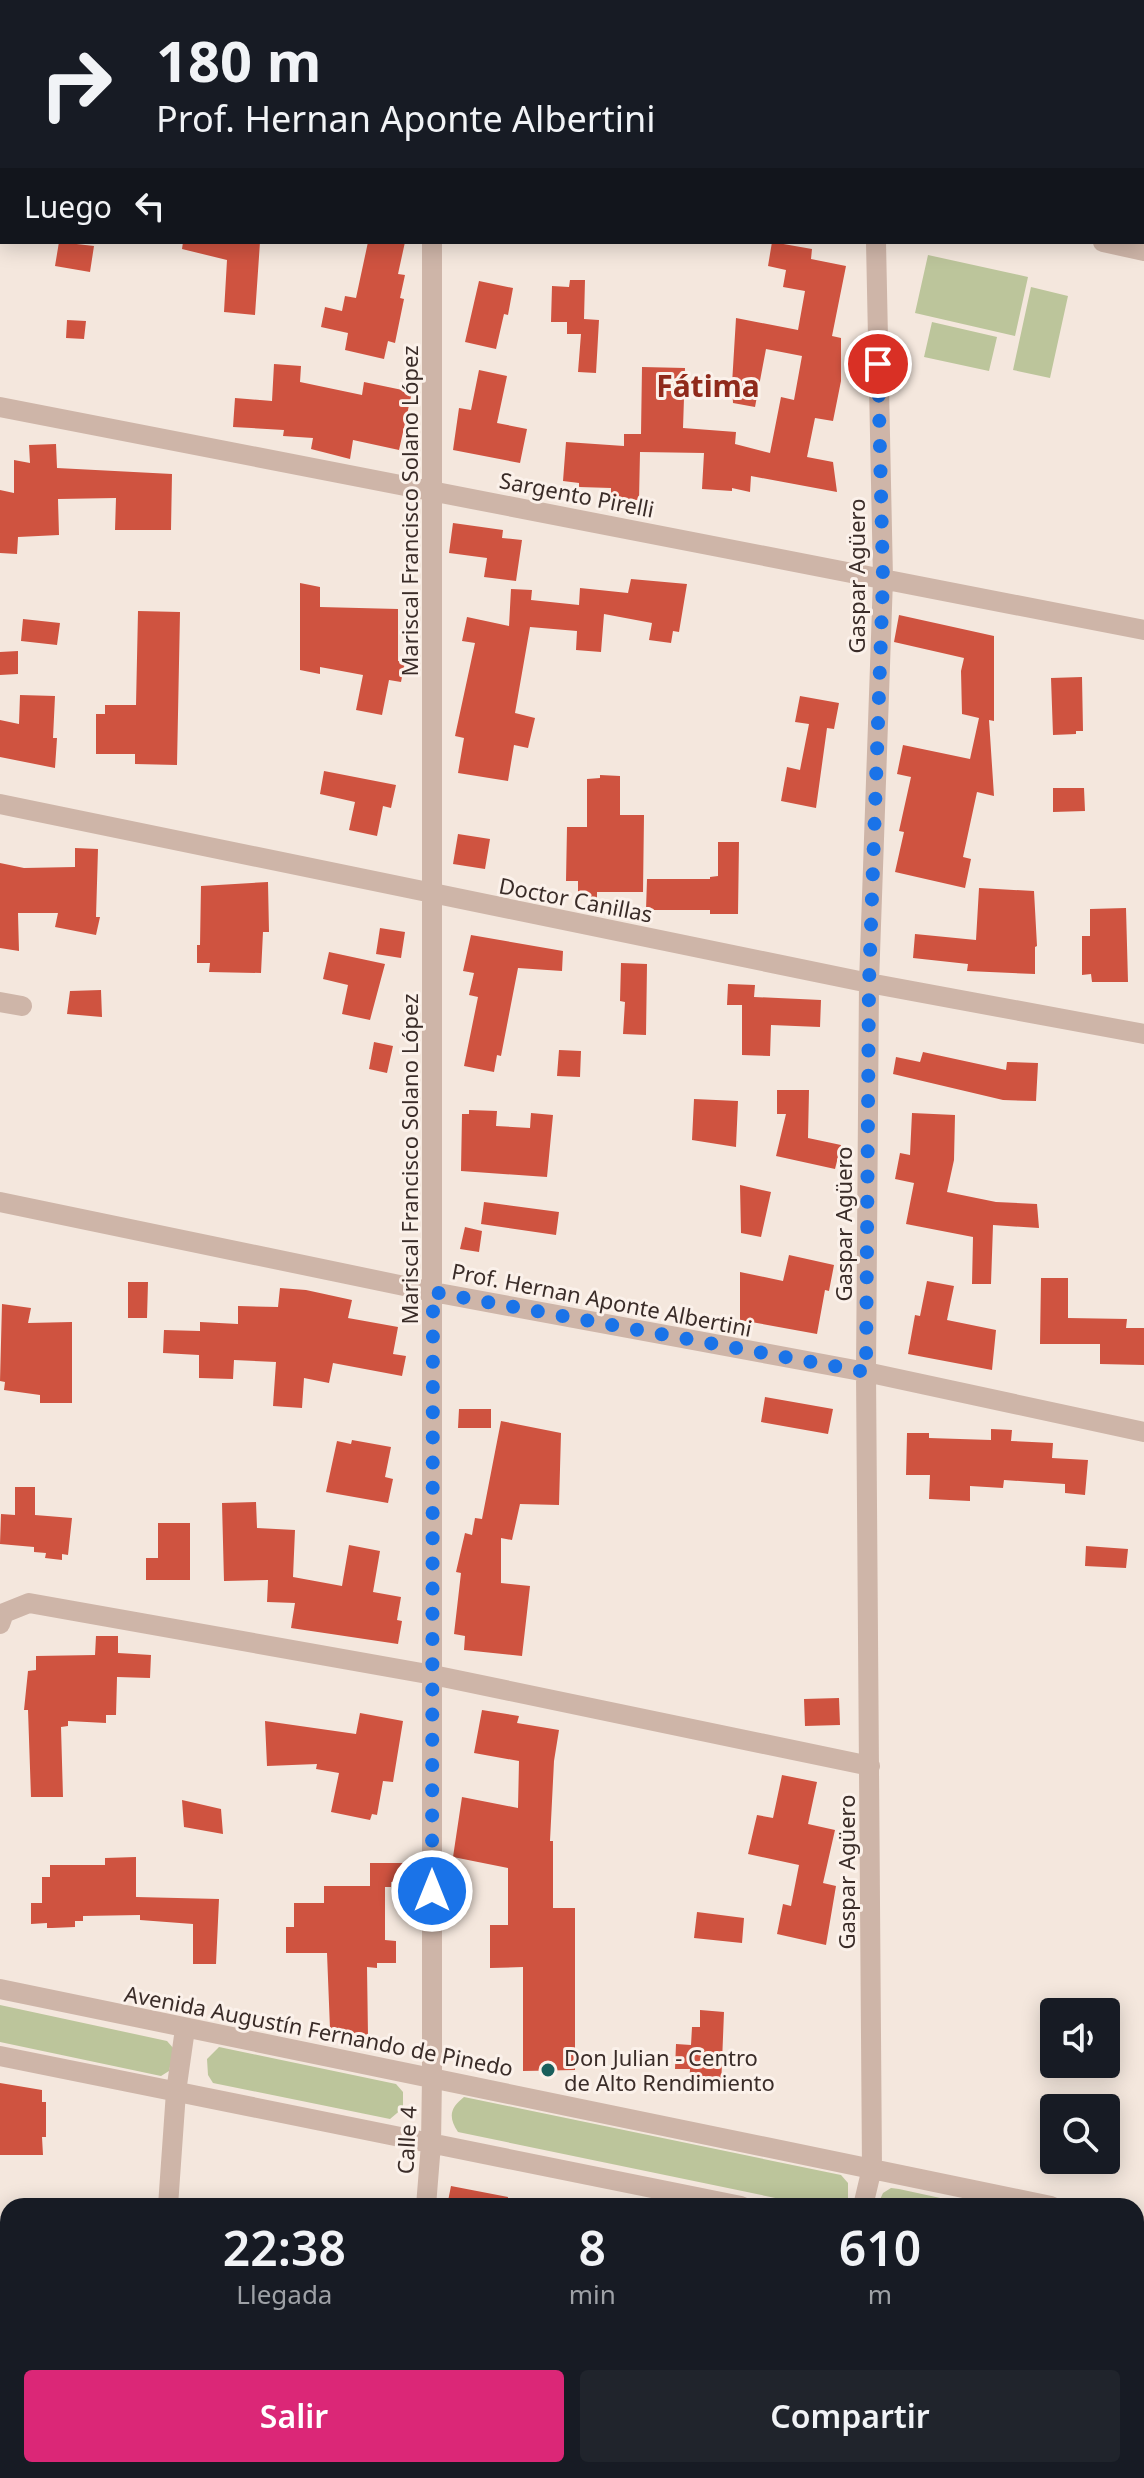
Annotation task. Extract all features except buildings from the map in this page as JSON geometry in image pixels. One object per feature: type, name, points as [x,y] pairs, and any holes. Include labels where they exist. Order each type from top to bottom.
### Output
[{"type":"street","name":"Mariscal Francisco Solano López","points":[[432,244],[432,2077]]},
{"type":"street","name":"Gaspar Agüero","points":[[865,2198],[872,2168],[866,1372],[869,983],[883,579],[876,244]]},
{"type":"street","points":[[1112,244],[1144,251]]},
{"type":"street","name":"Sargento Pirelli","points":[[0,407],[1144,630]]},
{"type":"street","name":"Doctor Canillas","points":[[0,804],[869,983],[1144,1034]]},
{"type":"street","points":[[0,1002],[22,1006]]},
{"type":"street","name":"Prof. Hernan Aponte Albertini","points":[[0,1202],[433,1292],[866,1372],[1144,1432]]},
{"type":"street","points":[[0,1624],[4,1613],[29,1603],[433,1675],[870,1766]]},
{"type":"street","name":"Avenida Augustín Fernando de Pinedo","points":[[0,1989],[1013,2198]]},
{"type":"street","points":[[169,2198],[176,2092],[185,2029]]},
{"type":"street","points":[[0,2056],[701,2198]]},
{"type":"street","name":"Calle 4","points":[[427,2198],[432,2077]]},
{"type":"green space","points":[[928,255],[1028,277],[1015,336],[915,313]]},
{"type":"green space","points":[[1031,287],[1068,296],[1050,378],[1013,370]]},
{"type":"green space","points":[[932,322],[997,337],[989,371],[924,357]]},
{"type":"green space","points":[[0,2005],[167,2041],[174,2049],[169,2071],[161,2076],[0,2042]]},
{"type":"green space","points":[[219,2047],[396,2084],[403,2092],[403,2108],[390,2119],[213,2083],[208,2075],[207,2059]]},
{"type":"green space","points":[[464,2097],[841,2175],[848,2183],[848,2198],[776,2198],[458,2132],[452,2113]]},
{"type":"green space","points":[[891,2188],[940,2198],[881,2198]]},
{"type":"place","name":"Don Julian - Centro de Alto Rendimiento","points":[[548,2070]]},
{"type":"district","name":"Fátima","points":[[708,385]]},
{"type":"route","points":[[432,1891],[433,1292],[866,1372],[869,983],[883,579],[878,364]]}]
